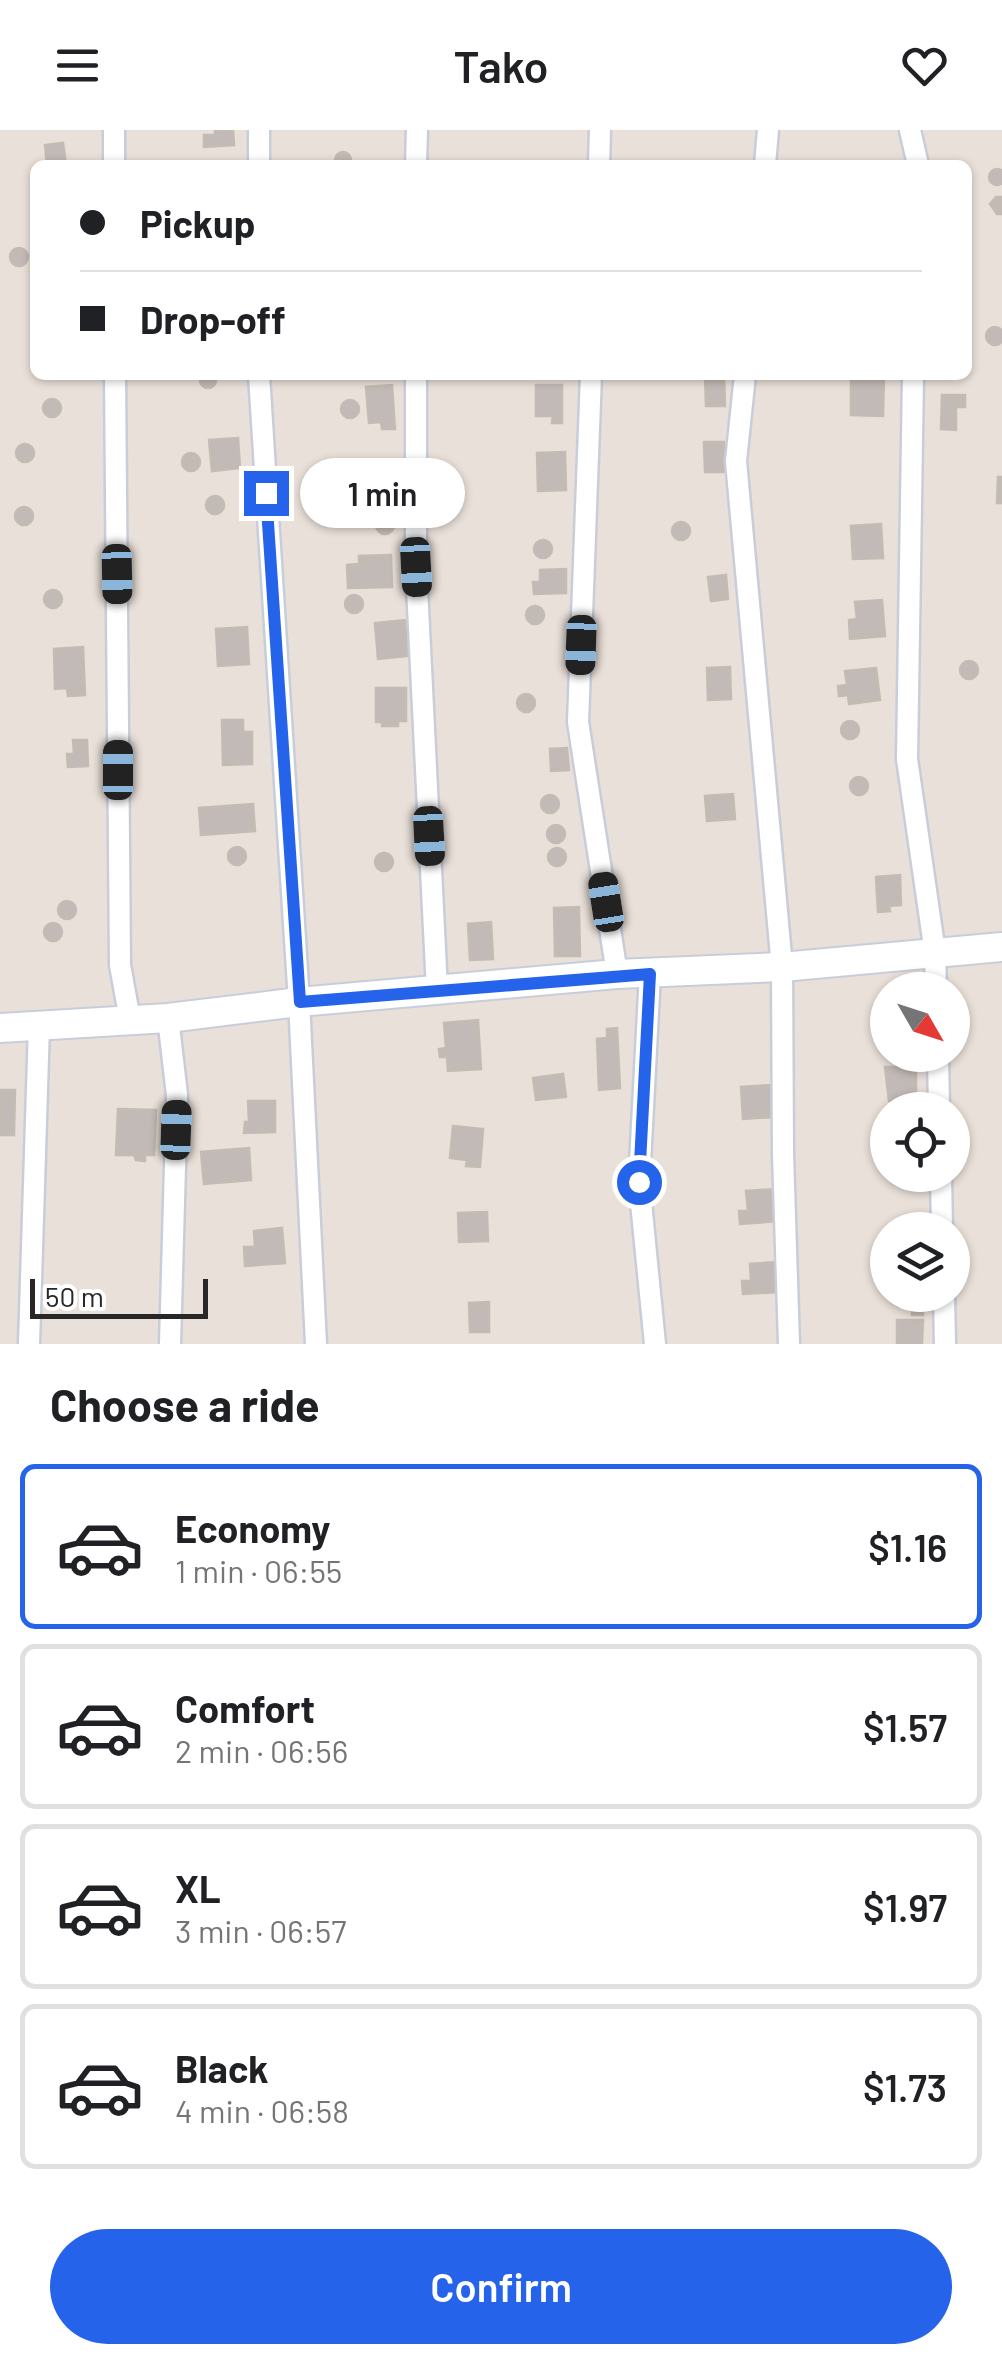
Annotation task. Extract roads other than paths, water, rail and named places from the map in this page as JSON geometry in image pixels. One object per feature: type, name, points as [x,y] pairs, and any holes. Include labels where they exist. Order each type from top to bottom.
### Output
[{"type":"street","points":[[114,130],[114,160]]},
{"type":"street","points":[[258,160],[259,130]]},
{"type":"street","points":[[416,130],[416,160]]},
{"type":"street","points":[[599,160],[600,130]]},
{"type":"street","points":[[765,160],[768,130]]},
{"type":"street","points":[[910,130],[917,160]]},
{"type":"street","points":[[115,380],[120,965],[130,1020]]},
{"type":"street","points":[[259,380],[300,1002],[316,1344]]},
{"type":"street","points":[[416,380],[416,567],[437,990]]},
{"type":"street","points":[[591,380],[578,722],[617,974]]},
{"type":"street","points":[[744,380],[736,462],[782,966],[782,1154],[789,1344]]},
{"type":"street","points":[[913,380],[907,759],[936,972]]},
{"type":"street","points":[[0,1028],[168,1018],[300,1002],[617,974],[782,966],[1002,947]]},
{"type":"street","points":[[650,974],[639,1182],[655,1344]]},
{"type":"street","points":[[168,1018],[177,1095],[170,1344]]},
{"type":"street","points":[[30,1344],[39,1025]]},
{"type":"street","points":[[944,1312],[945,1344]]}]
